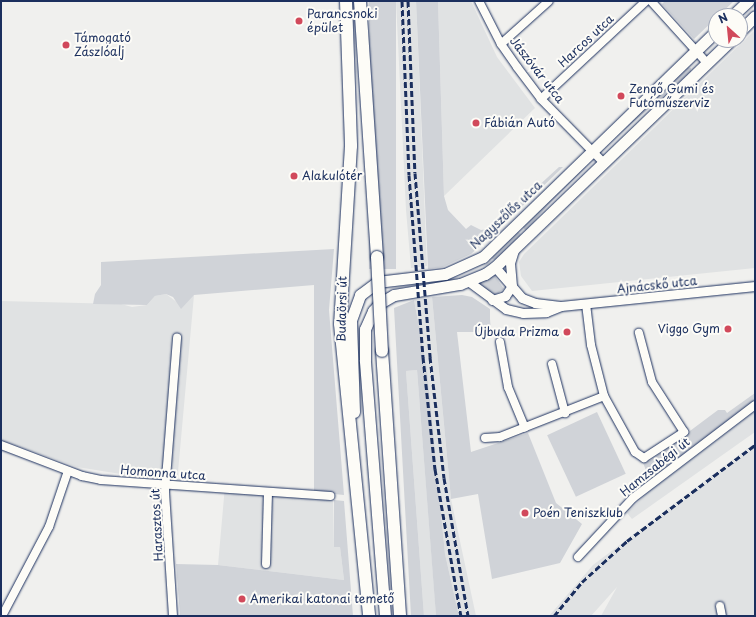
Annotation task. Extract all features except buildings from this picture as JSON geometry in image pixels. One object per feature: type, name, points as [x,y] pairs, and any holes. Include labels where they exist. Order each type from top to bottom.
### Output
[{"type":"main road","name":"Budaörsi út","points":[[346,1],[351,99],[351,146],[340,324],[348,422],[356,466],[369,616]]},
{"type":"main road","points":[[360,1],[400,616]]},
{"type":"main road","points":[[741,8],[748,1]]},
{"type":"main road","name":"Nagyszőlős utca","points":[[356,466],[350,320],[360,295],[377,282],[445,274],[466,266],[483,256],[708,39]]},
{"type":"main road","points":[[468,282],[495,267],[514,250],[723,48]]},
{"type":"main road","points":[[466,266],[495,267]]},
{"type":"main road","name":"Budaörsi út","points":[[385,616],[364,342],[368,320],[376,307],[387,298],[404,291],[450,286],[468,282]]},
{"type":"street","name":"Jászóvár utca","points":[[479,1],[501,44],[541,99],[604,163]]},
{"type":"street","points":[[501,44],[549,1]]},
{"type":"street","points":[[651,2],[707,63]]},
{"type":"street","name":"Harcos utca","points":[[541,99],[651,2]]},
{"type":"street","points":[[492,300],[505,296],[512,286],[510,263],[514,250]]},
{"type":"street","name":"Ajnácskő utca","points":[[495,267],[528,302],[561,306],[755,286]]},
{"type":"street","name":"Ajnácskő utca","points":[[468,282],[506,309],[523,313],[546,312],[561,306]]},
{"type":"street","points":[[586,304],[591,345],[604,396],[622,431],[640,457],[651,456],[684,432],[652,382],[638,333]]},
{"type":"street","name":"Harasztos út","points":[[173,616],[166,485],[177,337]]},
{"type":"street","points":[[500,342],[508,388],[525,428]]},
{"type":"street","points":[[552,364],[565,413]]},
{"type":"street","points":[[484,438],[500,437],[565,413],[604,396]]},
{"type":"street","name":"Hamzsabégi út","points":[[578,557],[633,498],[755,405]]},
{"type":"street","name":"Homonna utca","points":[[1,445],[68,471],[101,480],[330,496]]},
{"type":"street","points":[[2,616],[49,527],[68,471]]},
{"type":"street","points":[[266,564],[268,492]]},
{"type":"street","points":[[720,606],[722,616]]},
{"type":"shaded area","points":[[369,1],[396,1],[396,269],[369,269]]},
{"type":"shaded area","points":[[396,1],[416,1],[427,266],[411,268],[406,210]]},
{"type":"shaded area","points":[[416,1],[438,1],[444,196],[448,210],[466,229],[471,225],[481,230],[492,228],[498,223],[500,226],[499,229],[471,254],[443,267],[428,269]]},
{"type":"shaded area","points":[[438,1],[471,1],[497,57],[535,108],[444,196]]},
{"type":"shaded area","points":[[665,1],[734,1],[727,8],[708,8],[708,26],[694,39],[662,4]]},
{"type":"shaded area","points":[[755,30],[755,268],[532,291],[521,276],[519,262],[524,254],[736,48],[748,48],[748,37]]},
{"type":"shaded area","points":[[687,67],[691,68],[691,72],[607,145]]},
{"type":"shaded area","points":[[585,165],[586,167],[548,205],[526,231],[522,226]]},
{"type":"shaded area","points":[[559,167],[563,167],[508,220],[510,212]]},
{"type":"shaded area","points":[[517,231],[522,235],[495,260],[491,258]]},
{"type":"shaded area","points":[[334,249],[329,310],[344,495],[314,492],[314,285],[194,295],[181,309],[173,297],[166,294],[155,296],[147,305],[93,304],[95,294],[101,285],[101,262]]},
{"type":"shaded area","points":[[494,275],[504,289],[495,295],[478,283]]},
{"type":"shaded area","points":[[166,294],[178,303],[194,295],[177,483],[77,467],[1,440],[1,301],[121,304],[132,307],[147,305],[155,296]]},
{"type":"shaded area","name":"Poén Teniszklub","points":[[462,295],[472,297],[490,309],[491,332],[457,332],[471,452],[528,433],[556,503],[582,524],[560,563],[492,579],[478,494],[451,499],[432,297]]},
{"type":"shaded area","points":[[432,297],[451,499],[476,616],[459,616],[445,554],[427,369],[414,300]]},
{"type":"shaded area","points":[[414,300],[427,369],[445,554],[459,616],[436,616],[417,370],[406,371],[424,616],[411,616],[394,308]]},
{"type":"shaded area","points":[[417,370],[436,616],[424,616],[406,371]]},
{"type":"shaded area","points":[[755,393],[755,400],[650,480],[643,463],[651,460],[718,410],[725,410],[727,413]]},
{"type":"shaded area","points":[[755,411],[755,432],[632,519],[627,513],[646,494]]},
{"type":"shaded area","points":[[597,412],[626,474],[576,497],[547,435]]},
{"type":"shaded area","points":[[755,443],[755,616],[601,616],[617,587],[591,616],[549,616],[593,565]]},
{"type":"shaded area","points":[[225,486],[333,494],[334,547],[340,547],[344,580],[218,565]]},
{"type":"shaded area","points":[[334,500],[344,501],[353,616],[180,616],[176,564],[218,565],[344,580],[340,547],[334,547]]},
{"type":"railway","points":[[402,1],[409,175],[423,357],[435,469],[461,616]]},
{"type":"railway","points":[[408,1],[415,173],[430,357],[444,478],[468,616]]},
{"type":"railway","points":[[554,616],[582,582],[627,541],[755,445]]},
{"type":"place","name":"Parancsnoki épület","points":[[299,21]]},
{"type":"place","name":"Támogató Zászlóalj","points":[[66,45]]},
{"type":"place","name":"Zengő Gumi és Futóműszerviz","points":[[621,96]]},
{"type":"place","name":"Fábián Autó","points":[[476,123]]},
{"type":"place","name":"Alakulótér","points":[[294,176]]},
{"type":"place","name":"Viggo Gym","points":[[728,329]]},
{"type":"place","name":"Újbuda Prizma","points":[[567,332]]},
{"type":"place","name":"Poén Teniszklub","points":[[525,513]]},
{"type":"place","name":"Amerikai katonai temető","points":[[242,599]]}]
